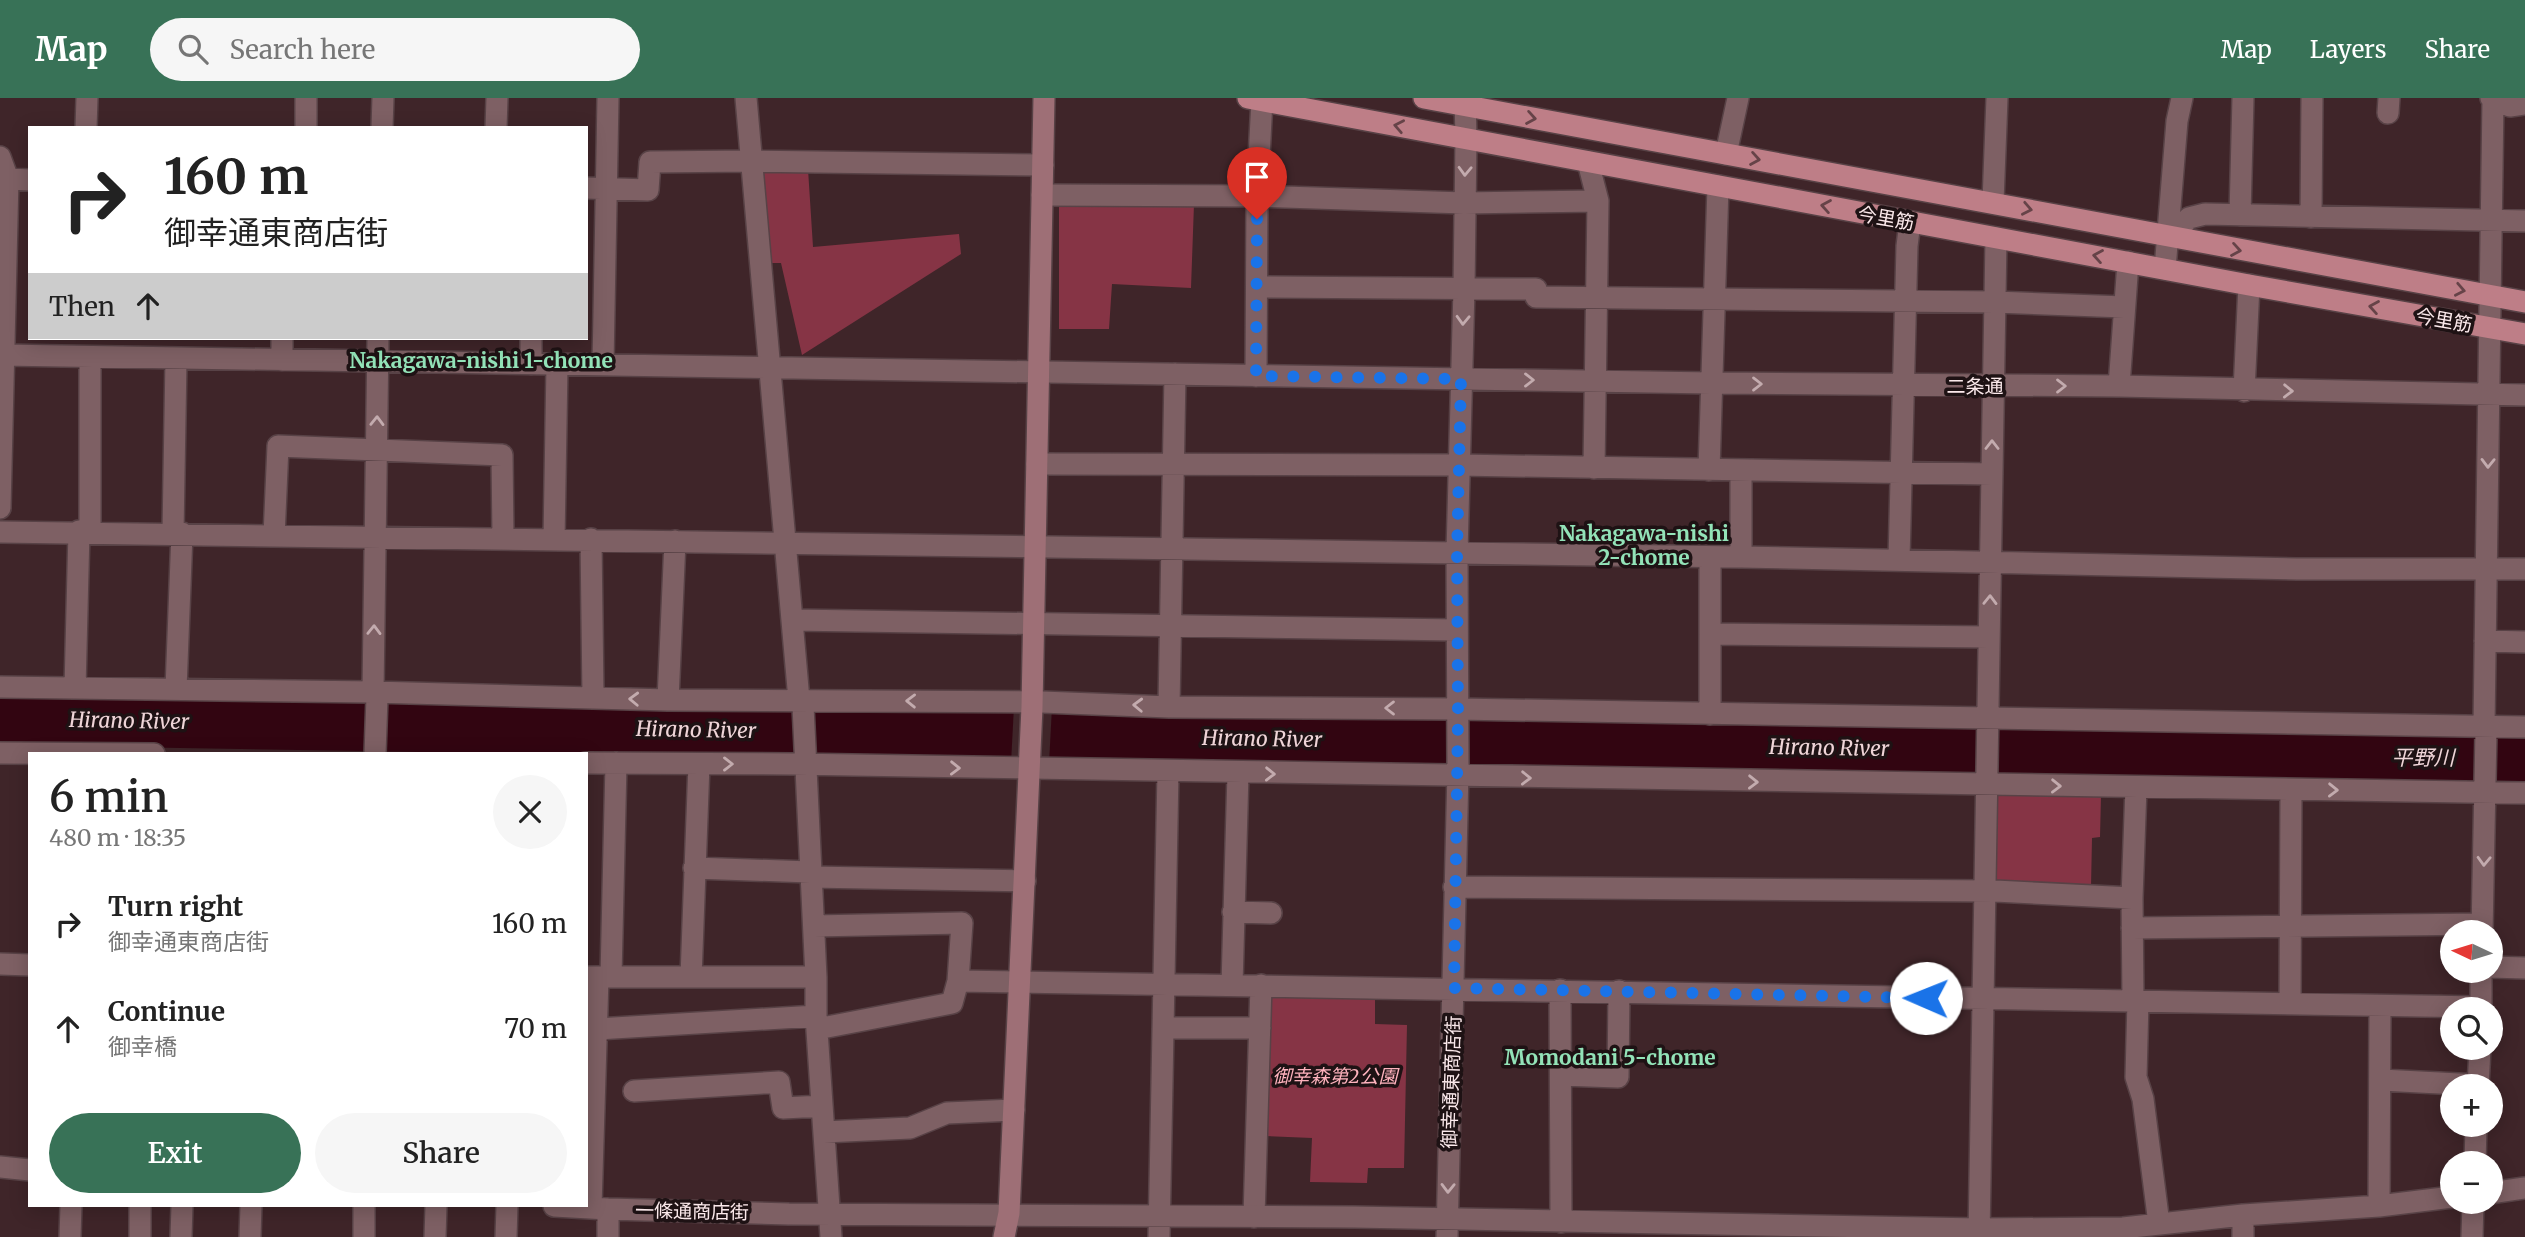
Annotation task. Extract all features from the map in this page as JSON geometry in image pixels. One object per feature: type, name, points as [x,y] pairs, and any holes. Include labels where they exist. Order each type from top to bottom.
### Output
[{"type":"main road","name":"今里筋","points":[[1424,98],[1464,102],[1726,154],[2525,302]]},
{"type":"main road","name":"今里筋","points":[[1255,99],[1718,187],[2525,334]]},
{"type":"street","points":[[86,126],[87,98]]},
{"type":"street","points":[[306,98],[306,126]]},
{"type":"street","points":[[382,126],[383,98]]},
{"type":"street","points":[[496,126],[497,98]]},
{"type":"street","points":[[603,364],[596,189],[608,98]]},
{"type":"street","points":[[746,98],[801,703],[814,926],[816,1022],[831,1237]]},
{"type":"street","points":[[1004,1237],[1009,1213],[1030,766],[1044,98]]},
{"type":"street","points":[[1726,154],[1738,98]]},
{"type":"street","points":[[1993,202],[1997,98]]},
{"type":"street","points":[[2165,269],[2177,121],[2182,98]]},
{"type":"street","points":[[2240,215],[2243,98]]},
{"type":"street","points":[[2311,217],[2312,98]]},
{"type":"street","points":[[1255,99],[1256,376]]},
{"type":"street","points":[[2482,920],[2492,99],[2510,106],[2525,104]]},
{"type":"street","name":"御幸通東商店街","points":[[1447,1228],[1458,774],[1457,553],[1464,288],[1464,102]]},
{"type":"street","points":[[0,157],[8,179],[0,508]]},
{"type":"street","points":[[596,189],[648,190],[650,162],[1043,165]]},
{"type":"street","points":[[1588,162],[1598,201],[1594,468]]},
{"type":"street","points":[[8,179],[28,180]]},
{"type":"street","points":[[1709,470],[1718,187]]},
{"type":"street","points":[[1042,195],[1257,196],[1464,202],[1598,201]]},
{"type":"street","points":[[2169,237],[2189,218],[2205,214],[2525,221]]},
{"type":"street","points":[[1899,560],[1907,246],[1910,222]]},
{"type":"street","points":[[1979,1233],[1996,238]]},
{"type":"street","points":[[2119,386],[2127,262]]},
{"type":"street","points":[[2244,391],[2249,285]]},
{"type":"street","points":[[1257,287],[1536,289],[1536,297],[1596,299],[1995,302],[2124,307]]},
{"type":"street","points":[[282,340],[282,360]]},
{"type":"street","points":[[375,752],[378,340]]},
{"type":"street","points":[[531,340],[531,364]]},
{"type":"street","points":[[75,688],[84,531],[83,350]]},
{"type":"street","name":"二条通","points":[[3,355],[83,350],[176,359],[1711,383],[2119,386],[2244,391],[2525,395]]},
{"type":"street","points":[[176,359],[176,689]]},
{"type":"street","points":[[554,540],[557,365]]},
{"type":"street","points":[[1169,706],[1175,374]]},
{"type":"street","points":[[274,536],[278,446],[502,455],[503,537]]},
{"type":"street","points":[[1037,464],[1459,465],[1992,474]]},
{"type":"street","points":[[1741,471],[1741,557]]},
{"type":"street","points":[[0,532],[84,531],[375,538],[503,537],[2297,569],[2525,569]]},
{"type":"street","points":[[591,539],[593,697]]},
{"type":"street","points":[[668,700],[675,541]]},
{"type":"street","points":[[1710,557],[1710,714]]},
{"type":"street","points":[[792,620],[1457,630]]},
{"type":"street","points":[[1710,634],[1989,637]]},
{"type":"street","points":[[2485,641],[2525,642]]},
{"type":"street","points":[[0,687],[801,703],[1710,714],[2485,729],[2525,727]]},
{"type":"street","points":[[0,752],[28,753]]},
{"type":"street","points":[[588,763],[805,762],[1238,773],[1988,782],[2291,790],[2485,790],[2525,793]]},
{"type":"street","points":[[608,1237],[600,1208],[597,1029],[598,977],[616,763]]},
{"type":"street","points":[[691,977],[699,764]]},
{"type":"street","points":[[1159,1237],[1168,771]]},
{"type":"street","points":[[1232,985],[1238,773]]},
{"type":"street","points":[[2136,787],[2132,898],[2136,1077],[2143,1099],[2159,1224]]},
{"type":"street","points":[[2290,1003],[2291,790]]},
{"type":"street","points":[[694,868],[810,875],[1024,881]]},
{"type":"street","points":[[1454,887],[1984,892],[2132,898]]},
{"type":"street","points":[[1233,912],[1271,913]]},
{"type":"street","points":[[597,1029],[816,1022],[952,1003],[958,981],[962,923],[814,926]]},
{"type":"street","points":[[2132,928],[2290,925],[2440,928]]},
{"type":"street","points":[[0,964],[28,965]]},
{"type":"street","points":[[2503,967],[2525,968]]},
{"type":"street","points":[[598,977],[816,977]]},
{"type":"street","points":[[958,981],[2440,1007]]},
{"type":"street","points":[[1254,1217],[1261,985]]},
{"type":"street","points":[[1556,1227],[1561,1075],[1560,990]]},
{"type":"street","points":[[1561,1075],[1618,1077],[1619,991]]},
{"type":"street","points":[[2379,1206],[2380,1006]]},
{"type":"street","points":[[1164,1028],[1260,1028]]},
{"type":"street","points":[[2381,1080],[2440,1084]]},
{"type":"street","points":[[634,1091],[779,1082],[783,1108],[822,1106]]},
{"type":"street","points":[[824,1132],[910,1128],[947,1113],[1014,1110]]},
{"type":"street","points":[[0,1167],[28,1170]]},
{"type":"street","points":[[2503,1191],[2525,1188]]},
{"type":"street","name":"一條通商店街","points":[[577,1207],[829,1213],[1254,1217],[1353,1227],[1979,1233],[2123,1228],[2440,1198]]},
{"type":"street","points":[[70,1237],[71,1207]]},
{"type":"street","points":[[140,1207],[140,1237]]},
{"type":"street","points":[[181,1237],[182,1207]]},
{"type":"street","points":[[250,1237],[251,1207]]},
{"type":"street","points":[[364,1207],[365,1237]]},
{"type":"street","points":[[435,1237],[436,1207]]},
{"type":"street","points":[[506,1237],[507,1207]]},
{"type":"street","points":[[2472,1237],[2473,1214]]},
{"type":"street","points":[[2243,1215],[2243,1237]]},
{"type":"green space","points":[[761,169],[808,169],[813,247],[959,234],[961,254],[802,355],[781,263],[768,263]]},
{"type":"green space","points":[[1059,203],[1194,204],[1191,288],[1112,284],[1109,329],[1059,329]]},
{"type":"green space","points":[[1999,792],[2101,795],[2100,837],[2092,838],[2091,887],[1994,885],[1994,799]]},
{"type":"green space","name":"御幸森第2公園","points":[[1270,990],[1375,993],[1375,1024],[1407,1025],[1404,1168],[1368,1168],[1367,1183],[1310,1182],[1312,1138],[1265,1136]]},
{"type":"water","name":"平野川","points":[[0,693],[2525,733],[2525,787],[588,755],[588,752],[0,745]]},
{"type":"pier","points":[[1014,706],[1052,707],[1049,764],[1011,763]]},
{"type":"district","name":"Nakagawa-nishi 1-chome","points":[[481,361]]},
{"type":"district","name":"Nakagawa-nishi 2-chome","points":[[1644,546]]},
{"type":"district","name":"Momodani 5-chome","points":[[1610,1058]]},
{"type":"route","points":[[1257,219],[1256,376],[1461,379],[1454,988],[1926,998]]},
{"type":"water label","name":"Hirano River","points":[[129,721]]},
{"type":"water label","name":"Hirano River","points":[[696,730]]},
{"type":"water label","name":"Hirano River","points":[[1262,739]]},
{"type":"water label","name":"Hirano River","points":[[1829,748]]}]
